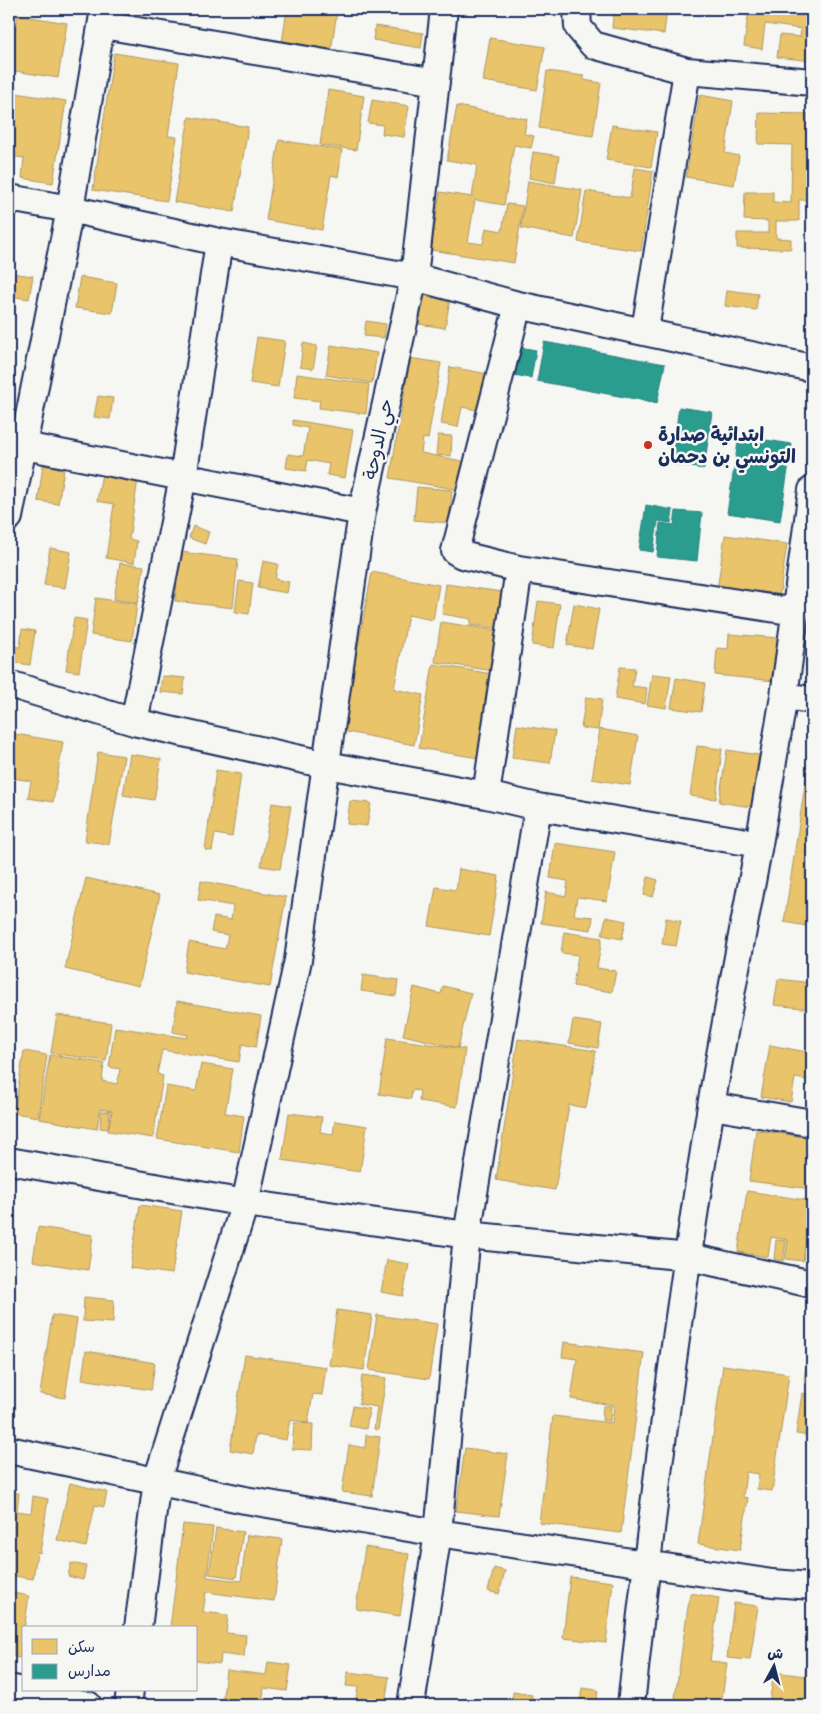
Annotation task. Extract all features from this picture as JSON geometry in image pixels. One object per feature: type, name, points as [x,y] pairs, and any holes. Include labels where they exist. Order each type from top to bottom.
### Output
[{"type":"street","name":"حي الدوحة","points":[[138,1626],[157,1480],[245,1203],[298,960],[362,512],[414,276],[444,9]]},
{"type":"street","points":[[578,9],[578,27],[593,44],[687,71],[812,82]]},
{"type":"street","points":[[9,517],[15,444],[70,209],[103,17],[436,82]]},
{"type":"street","points":[[645,330],[687,71]]},
{"type":"street","points":[[9,198],[70,209],[219,242],[414,276],[518,305],[645,330],[812,368]]},
{"type":"street","points":[[134,722],[183,477],[219,242]]},
{"type":"street","points":[[518,305],[455,551],[462,555],[519,568],[796,612]]},
{"type":"street","points":[[15,444],[362,512]]},
{"type":"street","points":[[631,1705],[646,1565],[689,1257],[712,1106],[760,844],[784,696],[812,490]]},
{"type":"street","points":[[486,795],[519,568]]},
{"type":"street","points":[[9,684],[134,722],[327,765],[486,795],[538,807],[760,844]]},
{"type":"street","points":[[784,696],[812,700]]},
{"type":"street","points":[[411,1705],[438,1533],[467,1235],[538,807]]},
{"type":"street","points":[[712,1106],[812,1123]]},
{"type":"street","points":[[9,1161],[245,1203],[467,1235],[689,1257],[812,1284]]},
{"type":"street","points":[[9,1450],[245,1500],[438,1533],[772,1583],[812,1586]]},
{"type":"street","points":[[9,1688],[22,1691]]},
{"type":"street","points":[[28,1692],[88,1705]]},
{"type":"street","points":[[128,1705],[130,1692]]},
{"type":"building: سكن","points":[[287,9],[337,11],[331,51],[282,43]]},
{"type":"building: سكن","points":[[614,9],[667,9],[664,34],[612,28]]},
{"type":"building: سكن","points":[[749,9],[812,9],[812,61],[777,57],[780,35],[800,37],[801,29],[765,24],[762,49],[744,46]]},
{"type":"building: سكن","points":[[18,15],[67,23],[58,78],[9,70],[9,52],[11,53]]},
{"type":"building: سكن","points":[[375,26],[423,33],[421,48],[373,40]]},
{"type":"building: سكن","points":[[490,38],[545,47],[537,90],[483,81]]},
{"type":"building: سكن","points":[[114,53],[179,63],[168,136],[177,137],[167,201],[93,190]]},
{"type":"building: سكن","points":[[547,71],[584,76],[584,80],[601,83],[593,136],[539,128]]},
{"type":"building: سكن","points":[[328,90],[364,96],[356,150],[320,145]]},
{"type":"building: سكن","points":[[9,92],[66,101],[53,183],[22,178],[24,158],[9,156]]},
{"type":"building: سكن","points":[[700,95],[733,101],[725,153],[739,156],[734,185],[686,177]]},
{"type":"building: سكن","points":[[372,100],[409,106],[404,137],[382,134],[383,125],[368,123]]},
{"type":"building: سكن","points":[[457,106],[527,119],[524,134],[534,136],[531,148],[514,145],[504,205],[475,200],[468,242],[483,244],[486,228],[502,231],[507,204],[523,206],[514,263],[431,250],[440,192],[472,197],[477,165],[447,160]]},
{"type":"building: سكن","points":[[759,113],[812,114],[812,200],[799,200],[799,221],[776,221],[776,238],[791,239],[791,249],[737,248],[737,233],[768,233],[768,221],[744,220],[745,192],[773,192],[773,202],[791,203],[792,145],[758,144]]},
{"type":"building: سكن","points":[[189,117],[248,127],[234,212],[174,202]]},
{"type":"building: سكن","points":[[612,125],[657,132],[651,167],[606,160]]},
{"type":"building: سكن","points":[[279,140],[342,150],[338,177],[331,175],[322,230],[266,220]]},
{"type":"building: سكن","points":[[533,152],[559,156],[555,183],[529,178]]},
{"type":"building: سكن","points":[[635,168],[653,171],[641,251],[578,242],[586,191],[630,198]]},
{"type":"building: سكن","points":[[528,181],[582,190],[574,238],[521,228]]},
{"type":"building: سكن","points":[[10,273],[33,276],[29,299],[9,296]]},
{"type":"building: سكن","points":[[80,277],[117,283],[112,313],[75,308]]},
{"type":"building: سكن","points":[[727,290],[758,294],[756,310],[725,306]]},
{"type":"building: سكن","points":[[424,295],[450,299],[445,328],[419,324]]},
{"type":"building: سكن","points":[[366,321],[386,324],[384,338],[364,336]]},
{"type":"building: سكن","points":[[257,337],[285,341],[278,387],[250,383]]},
{"type":"building: سكن","points":[[303,343],[317,346],[313,369],[300,367]]},
{"type":"building: سكن","points":[[331,345],[377,353],[372,383],[326,375]]},
{"type":"building: سكن","points":[[410,358],[441,363],[428,439],[423,438],[421,453],[472,463],[467,491],[390,478]]},
{"type":"building: سكن","points":[[450,367],[488,374],[482,411],[462,407],[458,427],[441,424]]},
{"type":"building: سكن","points":[[297,374],[369,384],[366,414],[319,408],[320,401],[294,398]]},
{"type":"building: سكن","points":[[98,396],[113,398],[110,419],[94,417]]},
{"type":"building: سكن","points":[[293,420],[353,430],[345,478],[327,475],[329,464],[308,460],[306,471],[286,468],[288,454],[303,456],[308,428],[293,425]]},
{"type":"building: سكن","points":[[438,435],[452,436],[451,456],[436,455]]},
{"type":"building: سكن","points":[[43,465],[64,469],[58,504],[38,501]]},
{"type":"building: سكن","points":[[102,473],[138,479],[129,539],[137,541],[134,563],[106,558],[114,504],[97,501]]},
{"type":"building: سكن","points":[[417,487],[452,490],[449,523],[414,520]]},
{"type":"building: سكن","points":[[193,526],[209,532],[205,544],[189,538]]},
{"type":"building: سكن","points":[[725,535],[787,544],[778,606],[716,597]]},
{"type":"building: سكن","points":[[50,548],[71,552],[65,588],[44,585]]},
{"type":"building: سكن","points":[[180,552],[238,559],[233,608],[175,601]]},
{"type":"building: سكن","points":[[263,561],[278,564],[275,579],[289,582],[287,593],[258,588]]},
{"type":"building: سكن","points":[[120,563],[144,566],[138,603],[114,599]]},
{"type":"building: سكن","points":[[372,572],[439,585],[433,620],[408,615],[394,689],[423,695],[414,745],[342,731]]},
{"type":"building: سكن","points":[[239,581],[253,583],[249,614],[235,612]]},
{"type":"building: سكن","points":[[446,584],[509,593],[503,629],[470,625],[471,619],[442,614]]},
{"type":"building: سكن","points":[[96,598],[137,604],[132,641],[91,635]]},
{"type":"building: سكن","points":[[538,601],[560,604],[554,648],[532,645]]},
{"type":"building: سكن","points":[[574,604],[599,609],[592,649],[567,645]]},
{"type":"building: سكن","points":[[74,618],[87,620],[79,672],[66,670]]},
{"type":"building: سكن","points":[[441,622],[500,631],[494,671],[435,662]]},
{"type":"building: سكن","points":[[22,629],[35,631],[30,665],[9,662],[9,646],[20,647]]},
{"type":"building: سكن","points":[[729,634],[779,638],[775,681],[715,675],[717,648],[728,649]]},
{"type":"building: سكن","points":[[433,664],[492,674],[478,758],[419,748]]},
{"type":"building: سكن","points":[[620,667],[635,668],[632,686],[647,688],[645,704],[615,699]]},
{"type":"building: سكن","points":[[652,674],[671,676],[666,708],[647,705]]},
{"type":"building: سكن","points":[[162,676],[185,678],[183,694],[160,692]]},
{"type":"building: سكن","points":[[676,678],[705,683],[701,712],[671,708]]},
{"type":"building: سكن","points":[[586,697],[602,699],[598,730],[581,728]]},
{"type":"building: سكن","points":[[517,725],[555,731],[550,763],[512,758]]},
{"type":"building: سكن","points":[[600,729],[638,736],[630,785],[592,779]]},
{"type":"building: سكن","points":[[9,733],[63,742],[53,802],[28,798],[31,781],[12,778],[9,795]]},
{"type":"building: سكن","points":[[812,739],[812,927],[784,922]]},
{"type":"building: سكن","points":[[697,746],[722,749],[716,799],[690,796]]},
{"type":"building: سكن","points":[[727,750],[759,755],[751,807],[719,802]]},
{"type":"building: سكن","points":[[98,752],[124,756],[109,844],[85,841]]},
{"type":"building: سكن","points":[[130,754],[161,759],[154,800],[123,795]]},
{"type":"building: سكن","points":[[216,770],[241,774],[232,837],[215,834],[212,851],[205,850]]},
{"type":"building: سكن","points":[[350,801],[371,803],[367,826],[347,824]]},
{"type":"building: سكن","points":[[272,803],[291,806],[280,869],[261,866]]},
{"type":"building: سكن","points":[[555,843],[615,852],[607,901],[577,897],[574,915],[593,917],[591,930],[541,923],[546,892],[566,896],[568,881],[550,878]]},
{"type":"building: سكن","points":[[459,869],[499,876],[489,936],[429,926],[436,887],[456,890]]},
{"type":"building: سكن","points":[[648,877],[658,880],[653,897],[644,895]]},
{"type":"building: سكن","points":[[86,878],[160,895],[139,986],[65,969]]},
{"type":"building: سكن","points":[[201,881],[286,897],[270,987],[184,972],[189,942],[225,949],[228,935],[211,932],[214,917],[231,920],[233,906],[198,900]]},
{"type":"building: سكن","points":[[606,917],[626,921],[622,939],[602,935]]},
{"type":"building: سكن","points":[[666,918],[681,921],[676,946],[662,944]]},
{"type":"building: سكن","points":[[564,932],[602,938],[597,968],[616,971],[612,992],[573,986],[578,955],[561,953]]},
{"type":"building: سكن","points":[[363,975],[398,980],[396,996],[361,991]]},
{"type":"building: سكن","points":[[778,979],[812,983],[811,1009],[774,1005]]},
{"type":"building: سكن","points":[[443,986],[471,993],[458,1048],[403,1035],[414,987],[441,994]]},
{"type":"building: سكن","points":[[177,1001],[261,1016],[256,1047],[242,1044],[239,1062],[162,1050],[157,1074],[163,1076],[153,1138],[108,1131],[112,1111],[100,1109],[97,1129],[39,1119],[50,1055],[104,1063],[102,1081],[117,1084],[120,1069],[109,1067],[115,1027],[187,1038],[188,1035],[173,1032]]},
{"type":"building: سكن","points":[[57,1015],[111,1023],[106,1061],[51,1053]]},
{"type":"building: سكن","points":[[573,1020],[602,1024],[598,1048],[569,1043]]},
{"type":"building: سكن","points":[[387,1038],[465,1049],[457,1107],[419,1101],[420,1091],[412,1090],[411,1099],[379,1094]]},
{"type":"building: سكن","points":[[518,1039],[596,1051],[586,1108],[569,1105],[555,1190],[496,1180]]},
{"type":"building: سكن","points":[[770,1045],[812,1053],[812,1081],[795,1078],[791,1102],[761,1097]]},
{"type":"building: سكن","points":[[9,1050],[12,1050],[9,1069]]},
{"type":"building: سكن","points":[[24,1051],[47,1055],[38,1117],[14,1113]]},
{"type":"building: سكن","points":[[201,1064],[233,1069],[225,1113],[244,1116],[239,1152],[157,1139],[166,1086],[196,1091]]},
{"type":"building: سكن","points":[[101,1111],[110,1112],[108,1129],[100,1128]]},
{"type":"building: سكن","points":[[289,1113],[322,1117],[320,1132],[333,1134],[335,1121],[367,1126],[360,1172],[282,1160]]},
{"type":"building: سكن","points":[[756,1130],[812,1138],[812,1189],[749,1181]]},
{"type":"building: سكن","points":[[747,1191],[812,1201],[803,1261],[785,1259],[788,1240],[771,1237],[768,1257],[738,1252]]},
{"type":"building: سكن","points":[[140,1205],[182,1211],[172,1274],[130,1268]]},
{"type":"building: سكن","points":[[38,1227],[93,1235],[88,1270],[33,1261]]},
{"type":"building: سكن","points":[[776,1240],[786,1241],[783,1261],[774,1259]]},
{"type":"building: سكن","points":[[387,1260],[409,1264],[403,1296],[381,1292]]},
{"type":"building: سكن","points":[[84,1297],[114,1300],[113,1323],[83,1321]]},
{"type":"building: سكن","points":[[337,1310],[372,1315],[364,1370],[329,1365]]},
{"type":"building: سكن","points":[[52,1315],[77,1319],[65,1398],[40,1394]]},
{"type":"building: سكن","points":[[377,1315],[437,1324],[429,1379],[369,1370]]},
{"type":"building: سكن","points":[[812,1326],[812,1380],[804,1379]]},
{"type":"building: سكن","points":[[564,1342],[644,1353],[621,1533],[539,1523],[553,1416],[612,1423],[614,1405],[571,1399],[577,1359],[562,1357]]},
{"type":"building: سكن","points":[[86,1351],[155,1363],[151,1390],[82,1379]]},
{"type":"building: سكن","points":[[245,1355],[326,1367],[322,1395],[313,1394],[308,1423],[290,1420],[286,1440],[256,1435],[253,1454],[230,1450]]},
{"type":"building: سكن","points":[[723,1365],[789,1374],[772,1491],[757,1489],[759,1474],[746,1472],[743,1497],[748,1498],[740,1550],[698,1544]]},
{"type":"building: سكن","points":[[362,1375],[386,1378],[378,1430],[374,1429],[377,1407],[359,1404]]},
{"type":"building: سكن","points":[[802,1393],[812,1395],[812,1436],[796,1434]]},
{"type":"building: سكن","points":[[353,1406],[369,1409],[366,1429],[349,1426]]},
{"type":"building: سكن","points":[[603,1406],[611,1406],[610,1421],[602,1420]]},
{"type":"building: سكن","points":[[294,1423],[313,1424],[312,1450],[292,1449]]},
{"type":"building: سكن","points":[[366,1435],[380,1437],[372,1496],[342,1492],[349,1445],[365,1448]]},
{"type":"building: سكن","points":[[465,1448],[508,1454],[499,1516],[456,1511]]},
{"type":"building: سكن","points":[[70,1483],[107,1492],[104,1507],[95,1505],[86,1547],[57,1540]]},
{"type":"building: سكن","points":[[9,1492],[19,1493],[17,1511],[31,1513],[33,1496],[48,1499],[40,1553],[37,1552],[33,1579],[9,1575]]},
{"type":"building: سكن","points":[[183,1524],[213,1527],[207,1577],[241,1581],[247,1535],[282,1539],[274,1601],[206,1592],[203,1612],[228,1615],[226,1633],[246,1635],[244,1657],[221,1654],[220,1664],[198,1661],[198,1626],[170,1626]]},
{"type":"building: سكن","points":[[216,1528],[243,1532],[236,1578],[209,1574]]},
{"type":"building: سكن","points":[[365,1547],[409,1554],[400,1616],[356,1609]]},
{"type":"building: سكن","points":[[71,1563],[86,1566],[83,1580],[68,1576]]},
{"type":"building: سكن","points":[[494,1568],[505,1571],[499,1594],[488,1591]]},
{"type":"building: سكن","points":[[570,1577],[613,1582],[606,1643],[563,1638]]},
{"type":"building: سكن","points":[[13,1593],[29,1596],[25,1626],[22,1626],[20,1658],[9,1656],[9,1605],[12,1605]]},
{"type":"building: سكن","points":[[690,1593],[719,1598],[710,1661],[727,1663],[721,1705],[674,1705]]},
{"type":"building: سكن","points":[[734,1603],[758,1606],[750,1660],[727,1658]]},
{"type":"building: سكن","points":[[812,1613],[812,1705],[769,1705],[774,1672],[805,1676]]},
{"type":"building: سكن","points":[[268,1662],[291,1665],[287,1691],[264,1688],[262,1705],[222,1705],[226,1670],[266,1675]]},
{"type":"building: سكن","points":[[348,1672],[389,1677],[385,1705],[355,1704],[358,1687],[346,1686]]},
{"type":"building: سكن","points":[[582,1688],[598,1690],[596,1705],[563,1705],[564,1700],[580,1702]]},
{"type":"building: سكن","points":[[513,1692],[532,1695],[531,1705],[512,1705]]},
{"type":"building: مدارس","points":[[544,342],[665,364],[657,403],[537,381]]},
{"type":"building: مدارس","points":[[513,346],[536,350],[531,378],[508,374]]},
{"type":"building: مدارس","points":[[679,407],[712,412],[704,469],[671,464]]},
{"type":"building: مدارس","points":[[739,436],[792,444],[780,521],[727,513]]},
{"type":"building: مدارس","points":[[646,505],[673,510],[671,523],[658,521],[653,552],[639,550]]},
{"type":"building: مدارس","points":[[676,511],[702,513],[697,561],[657,557],[660,523],[674,525]]},
{"type":"place","name":"ابتدائية صدارة التونسي بن دحمان","points":[[648,445]]}]
